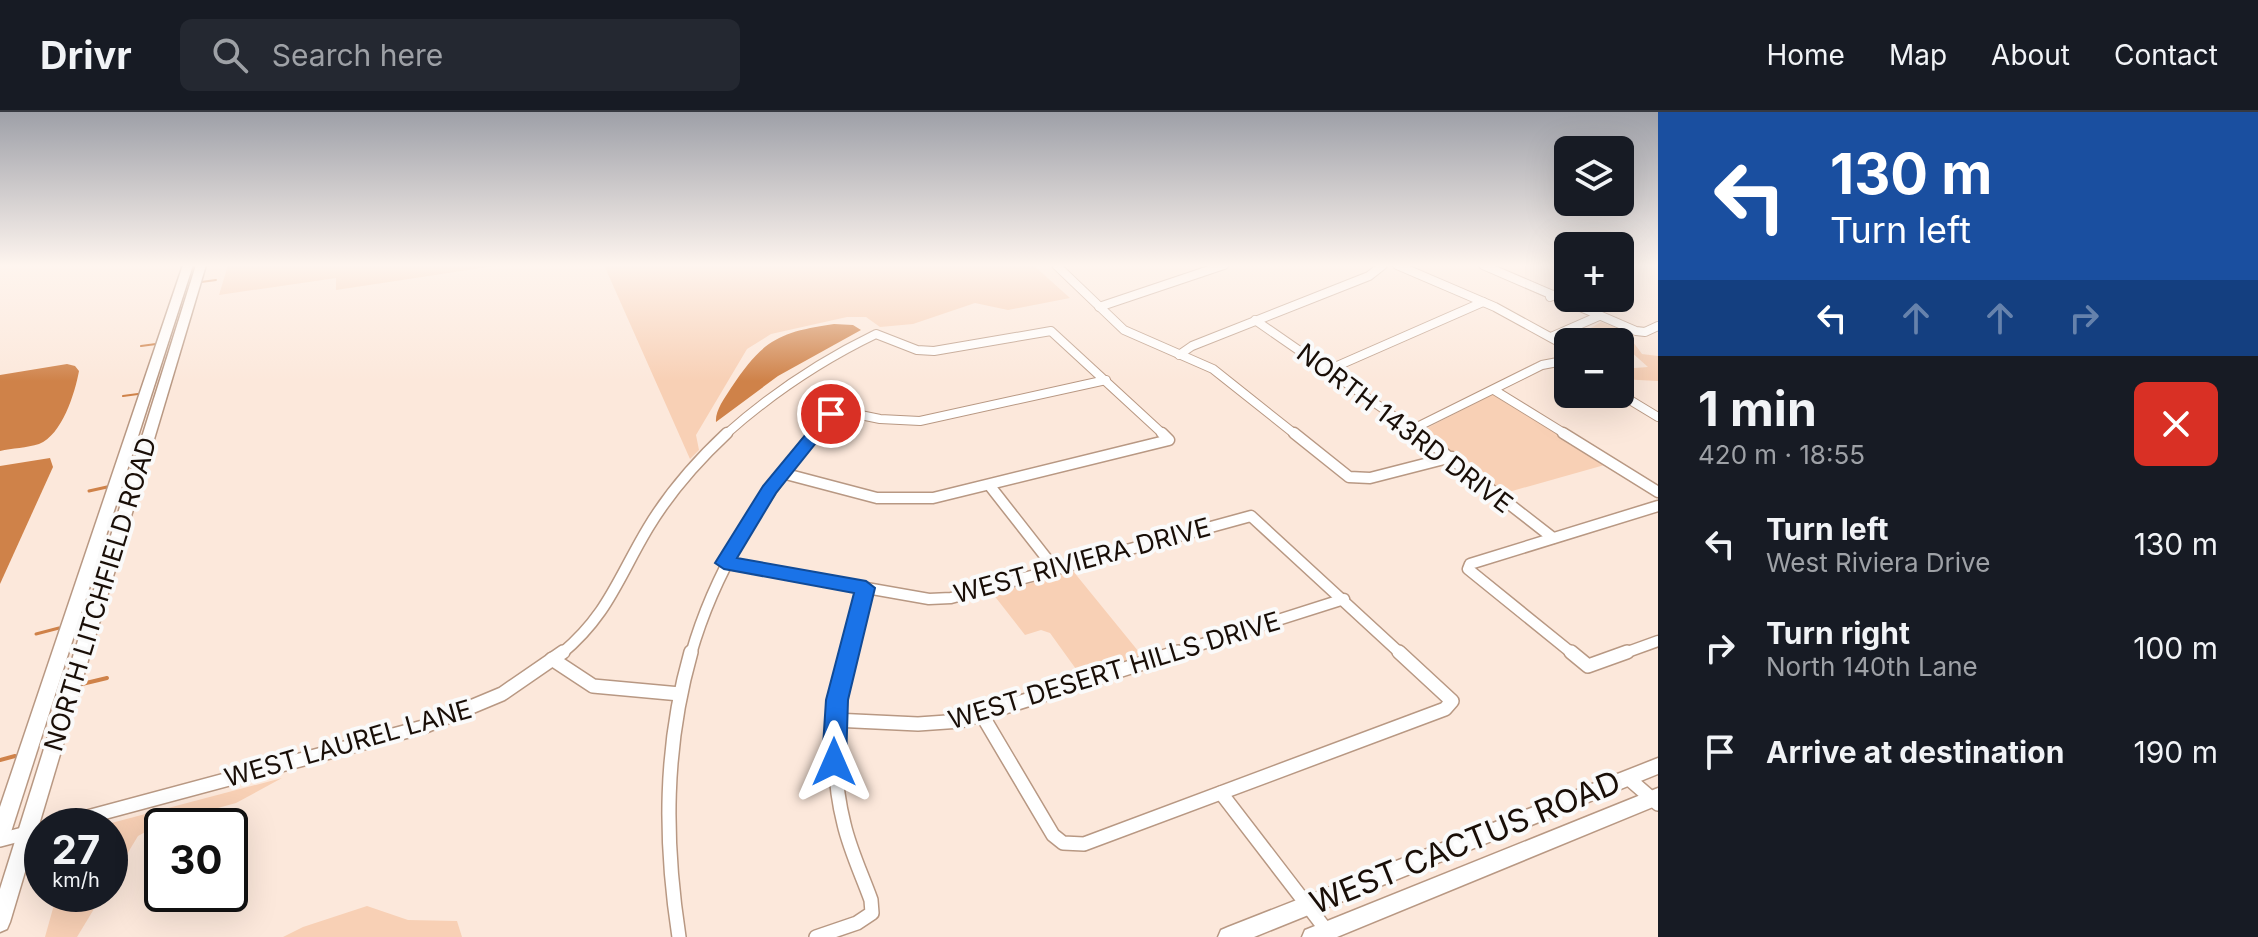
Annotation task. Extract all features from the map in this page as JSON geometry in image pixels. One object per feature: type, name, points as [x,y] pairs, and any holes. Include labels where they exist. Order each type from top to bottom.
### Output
[{"type":"main road","name":"NORTH LITCHFIELD ROAD","points":[[40,808],[180,304]]},
{"type":"main road","name":"NORTH LITCHFIELD ROAD","points":[[0,838],[184,304]]},
{"type":"main road","name":"WEST CACTUS ROAD","points":[[1228,937],[1658,766]]},
{"type":"main road","name":"WEST CACTUS ROAD","points":[[1319,934],[1656,799]]},
{"type":"main road","name":"NORTH LITCHFIELD ROAD","points":[[0,922],[24,858]]},
{"type":"street","points":[[1095,304],[1136,337],[1213,369],[1349,477],[1370,478],[1452,457]]},
{"type":"street","points":[[1099,307],[1109,304]]},
{"type":"street","points":[[1179,355],[1192,346],[1298,304]]},
{"type":"street","points":[[1328,370],[1480,304]]},
{"type":"street","points":[[1486,304],[1554,339]]},
{"type":"street","points":[[1567,304],[1641,332],[1658,326]]},
{"type":"street","points":[[1551,337],[1599,316]]},
{"type":"street","name":"NORTH 143RD DRIVE","points":[[1255,320],[1452,457],[1553,538]]},
{"type":"street","name":"WEST LAUREL LANE","points":[[120,808],[440,721],[492,699],[552,659],[592,623],[610,601],[653,520],[712,449],[784,387],[876,334],[917,350],[934,351],[1051,331],[1106,380]]},
{"type":"street","points":[[1413,429],[1554,361]]},
{"type":"street","points":[[679,937],[669,884],[665,804],[669,752],[680,694],[703,615],[724,563],[782,473],[836,410],[895,421],[920,421],[1106,380],[1169,440],[933,498],[898,500],[842,491],[782,473]]},
{"type":"street","points":[[1494,390],[1658,492]]},
{"type":"street","points":[[1634,402],[1658,417]]},
{"type":"street","points":[[990,486],[1055,569]]},
{"type":"street","points":[[1658,506],[1470,564],[1468,569],[1588,666],[1658,641]]},
{"type":"street","name":"WEST RIVIERA DRIVE","points":[[724,563],[929,599],[951,598],[1251,516],[1344,599]]},
{"type":"street","points":[[816,937],[857,923],[872,913],[871,900],[860,876],[838,799],[834,720],[842,676],[866,588]]},
{"type":"street","points":[[982,715],[1053,835],[1063,843],[1084,844],[1445,709],[1452,701],[1344,599]]},
{"type":"street","name":"WEST DESERT HILLS DRIVE","points":[[834,720],[943,724],[982,715],[1344,599]]},
{"type":"street","points":[[552,659],[593,686],[680,694]]},
{"type":"street","points":[[1628,778],[1656,799]]},
{"type":"street","points":[[1221,793],[1307,905],[1319,934]]},
{"type":"street","points":[[0,838],[24,833]]},
{"type":"shaded area","points":[[621,304],[974,304],[913,324],[880,327],[866,317],[847,317],[771,334],[747,349],[696,435],[699,450],[690,459]]},
{"type":"shaded area","points":[[977,304],[1042,304],[1008,310]]},
{"type":"shaded area","points":[[1601,322],[1617,328],[1591,328]]},
{"type":"shaded area","points":[[834,324],[853,325],[861,330],[778,376],[716,422],[718,409],[726,396],[762,349],[785,335]]},
{"type":"shaded area","points":[[1634,343],[1642,354],[1658,356],[1658,381],[1634,380],[1634,368],[1648,367],[1634,354]]},
{"type":"shaded area","points":[[67,364],[79,371],[61,423],[39,444],[0,451],[0,375]]},
{"type":"shaded area","points":[[1493,394],[1501,396],[1608,464],[1505,493],[1424,433],[1425,429]]},
{"type":"shaded area","points":[[50,458],[53,467],[0,584],[0,466]]},
{"type":"shaded area","points":[[1073,571],[1143,657],[1081,676],[1050,633],[1041,630],[1025,635],[993,594]]},
{"type":"shaded area","points":[[282,778],[236,803],[218,808],[168,808]]},
{"type":"shaded area","points":[[144,814],[144,833],[138,836],[128,852],[128,819]]},
{"type":"shaded area","points":[[367,906],[408,920],[457,921],[462,937],[283,937],[303,927]]},
{"type":"shaded area","points":[[52,912],[92,912],[77,937],[45,937]]},
{"type":"waterway","points":[[141,346],[156,344]]},
{"type":"waterway","points":[[123,396],[138,394]]},
{"type":"waterway","points":[[89,491],[107,487]]},
{"type":"waterway","points":[[36,634],[59,628]]},
{"type":"waterway","points":[[82,684],[107,678]]},
{"type":"waterway","points":[[0,760],[15,756]]},
{"type":"route","points":[[831,414],[782,473],[724,563],[866,588],[837,700],[834,762]]}]
